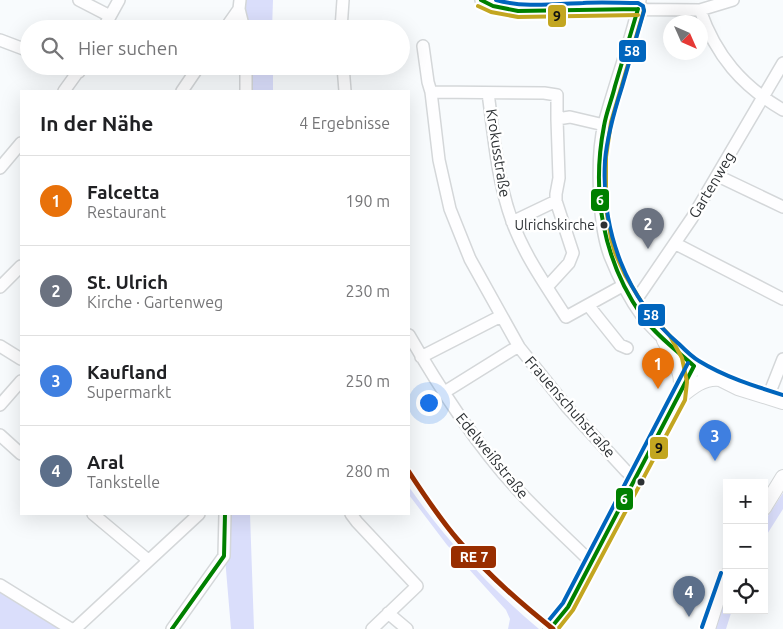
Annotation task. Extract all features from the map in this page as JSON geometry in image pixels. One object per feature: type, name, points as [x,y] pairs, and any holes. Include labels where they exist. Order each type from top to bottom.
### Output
[{"type":"main road","points":[[664,340],[675,360],[682,379],[680,394]]},
{"type":"main road","points":[[550,629],[568,607],[694,366],[738,388],[783,402]]},
{"type":"main road","points":[[680,394],[705,380],[721,379]]},
{"type":"main road","points":[[768,501],[783,477]]},
{"type":"main road","points":[[708,629],[723,584]]},
{"type":"street","points":[[79,0],[110,16]]},
{"type":"street","points":[[108,20],[119,0]]},
{"type":"street","points":[[342,20],[343,0]]},
{"type":"street","points":[[481,0],[502,9],[527,12],[639,4],[700,10],[733,0]]},
{"type":"street","points":[[230,20],[240,4]]},
{"type":"street","points":[[240,4],[243,20]]},
{"type":"street","points":[[639,4],[604,125],[600,161],[600,202],[605,236],[610,255],[624,285],[643,317],[664,340],[694,366]]},
{"type":"street","points":[[700,10],[722,56],[737,75],[763,98],[783,110]]},
{"type":"street","points":[[0,40],[20,48]]},
{"type":"street","name":"Frauenschuhstraße","points":[[423,46],[431,92],[439,160],[450,209],[470,259],[519,347],[567,407],[636,480]]},
{"type":"street","name":"Gartenweg","points":[[634,303],[676,244],[718,176],[783,63]]},
{"type":"street","points":[[65,90],[76,75]]},
{"type":"street","points":[[183,90],[193,75]]},
{"type":"street","points":[[246,75],[246,90]]},
{"type":"street","points":[[344,75],[345,90]]},
{"type":"street","points":[[431,92],[544,93],[557,95],[559,178],[556,201],[573,253],[569,263],[547,287]]},
{"type":"street","name":"Krokusstraße","points":[[488,93],[499,174],[512,222],[547,287],[566,317],[588,305]]},
{"type":"street","points":[[557,118],[570,116],[604,125]]},
{"type":"street","points":[[0,168],[20,144]]},
{"type":"street","points":[[718,176],[783,207]]},
{"type":"street","points":[[512,222],[556,201]]},
{"type":"street","points":[[676,244],[783,299]]},
{"type":"street","points":[[0,287],[20,267]]},
{"type":"street","points":[[624,285],[588,305],[620,345],[627,348]]},
{"type":"street","points":[[421,357],[501,316]]},
{"type":"street","name":"Edelweißstraße","points":[[410,338],[468,429],[515,487],[592,563]]},
{"type":"street","points":[[0,346],[20,358]]},
{"type":"street","points":[[444,393],[519,347]]},
{"type":"street","points":[[768,398],[783,359]]},
{"type":"street","points":[[0,405],[20,382]]},
{"type":"street","points":[[0,435],[20,453]]},
{"type":"street","points":[[94,515],[148,560]]},
{"type":"street","points":[[76,629],[198,515]]},
{"type":"street","points":[[172,629],[224,556],[225,515]]},
{"type":"street","points":[[352,515],[417,586],[372,629]]},
{"type":"street","points":[[0,584],[71,629]]},
{"type":"street","points":[[388,613],[407,629]]},
{"type":"shaded area","points":[[242,0],[273,0],[272,20],[245,20]]},
{"type":"shaded area","points":[[247,75],[273,75],[273,90],[248,90]]},
{"type":"shaded area","points":[[410,488],[438,526],[469,562],[503,597],[539,629],[508,629],[510,619],[506,610],[447,545],[410,496]]},
{"type":"shaded area","points":[[783,493],[783,509],[768,533],[768,516]]},
{"type":"shaded area","points":[[229,515],[250,515],[254,629],[231,629],[225,558]]},
{"type":"shaded area","points":[[0,590],[60,629],[0,629]]},
{"type":"shaded area","points":[[723,601],[723,614],[731,614],[726,629],[714,629]]},
{"type":"transit line","name":"6","points":[[481,0],[493,6],[518,11],[638,9]]},
{"type":"transit line","name":"58","points":[[496,0],[528,5],[638,3],[643,6],[644,11],[611,124],[605,161],[607,213],[621,262],[631,285],[660,326],[691,355],[709,367],[729,376],[783,395]]},
{"type":"transit line","name":"9","points":[[478,6],[491,12],[518,17],[638,15]]},
{"type":"transit line","name":"6","points":[[638,9],[604,126],[600,151],[600,201],[609,249],[629,295],[648,323],[694,366]]},
{"type":"transit line","name":"9","points":[[558,629],[573,610],[685,400],[687,382],[682,358],[670,336],[647,311],[625,275],[611,239],[606,208],[606,157],[611,122],[644,10]]},
{"type":"transit line","name":"58","points":[[545,625],[563,603],[688,363]]},
{"type":"transit line","name":"6","points":[[550,629],[568,607],[694,366]]},
{"type":"transit line","points":[[410,473],[451,532],[480,564],[503,587],[553,629]]},
{"type":"transit line","name":"6","points":[[172,629],[224,556],[225,515]]},
{"type":"transit line","name":"58","points":[[702,627],[721,573]]},
{"type":"place","name":"Ulrichskirche","points":[[604,225]]},
{"type":"place","name":"St. Ulrich","points":[[648,249]]},
{"type":"place","name":"Falcetta","points":[[658,389]]},
{"type":"place","name":"Kaufland","points":[[715,461]]},
{"type":"place","name":"Aral","points":[[689,617]]}]
